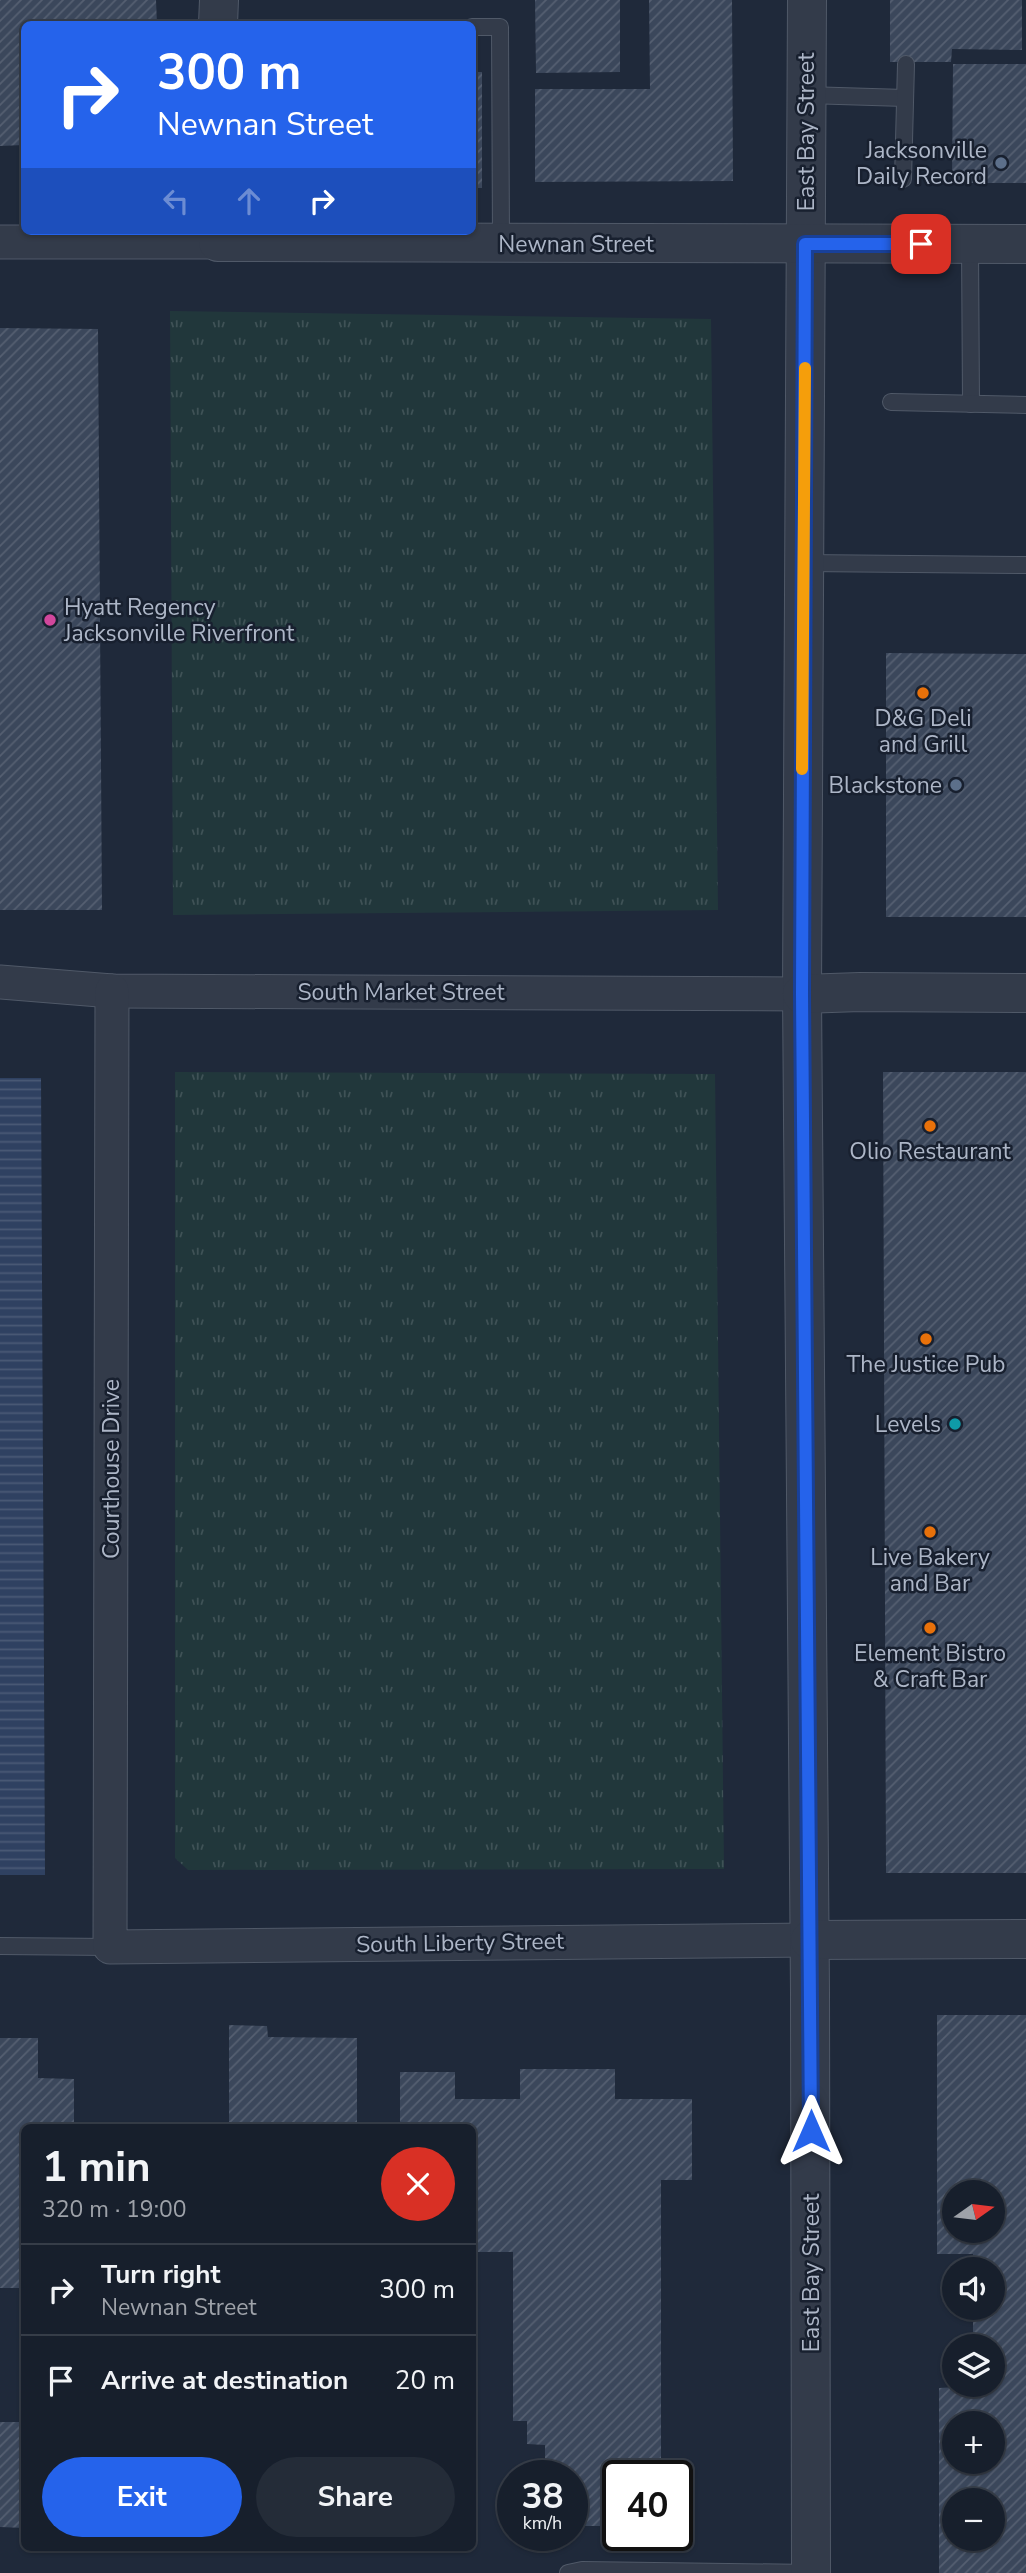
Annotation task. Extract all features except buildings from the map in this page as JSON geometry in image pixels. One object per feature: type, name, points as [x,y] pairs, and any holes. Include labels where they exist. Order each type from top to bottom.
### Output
[{"type":"street","points":[[218,21],[219,0]]},
{"type":"street","name":"East Bay Street","points":[[807,0],[802,994],[810,1940],[811,2573]]},
{"type":"street","name":"Newnan Street","points":[[0,242],[218,237],[501,244],[1026,244]]},
{"type":"street","name":"South Market Street","points":[[0,982],[112,990],[802,994]]},
{"type":"street","name":"Courthouse Drive","points":[[110,1947],[112,990]]},
{"type":"street","points":[[802,994],[1026,993]]},
{"type":"street","points":[[810,1940],[1026,1939]]},
{"type":"street","name":"South Liberty Street","points":[[110,1947],[810,1940]]},
{"type":"lane","points":[[476,27],[500,27],[501,244]]},
{"type":"lane","points":[[902,179],[906,64]]},
{"type":"lane","points":[[806,95],[905,98]]},
{"type":"lane","points":[[970,244],[971,404]]},
{"type":"lane","points":[[891,402],[1026,405]]},
{"type":"lane","points":[[804,563],[1026,565]]},
{"type":"lane","points":[[0,1946],[110,1947]]},
{"type":"lane","points":[[568,2573],[582,2570],[811,2573]]},
{"type":"green space","points":[[170,311],[711,319],[718,910],[173,915]]},
{"type":"green space","points":[[175,1072],[715,1074],[724,1869],[188,1870],[175,1858]]},
{"type":"water","points":[[0,1078],[41,1078],[45,1875],[0,1875]]},
{"type":"slow traffic","points":[[802,769],[805,368]]},
{"type":"place","name":"Jacksonville Daily Record","points":[[1001,163]]},
{"type":"place","name":"Hyatt Regency Jacksonville Riverfront","points":[[50,620]]},
{"type":"place","name":"D&G Deli and Grill","points":[[923,693]]},
{"type":"place","name":"Blackstone","points":[[956,785]]},
{"type":"place","name":"Olio Restaurant","points":[[930,1126]]},
{"type":"place","name":"The Justice Pub","points":[[926,1339]]},
{"type":"place","name":"Levels","points":[[955,1424]]},
{"type":"place","name":"Live Bakery and Bar","points":[[930,1532]]},
{"type":"place","name":"Element Bistro & Craft Bar","points":[[930,1628]]},
{"type":"route","points":[[811,2131],[802,994],[805,244],[921,244]]}]
